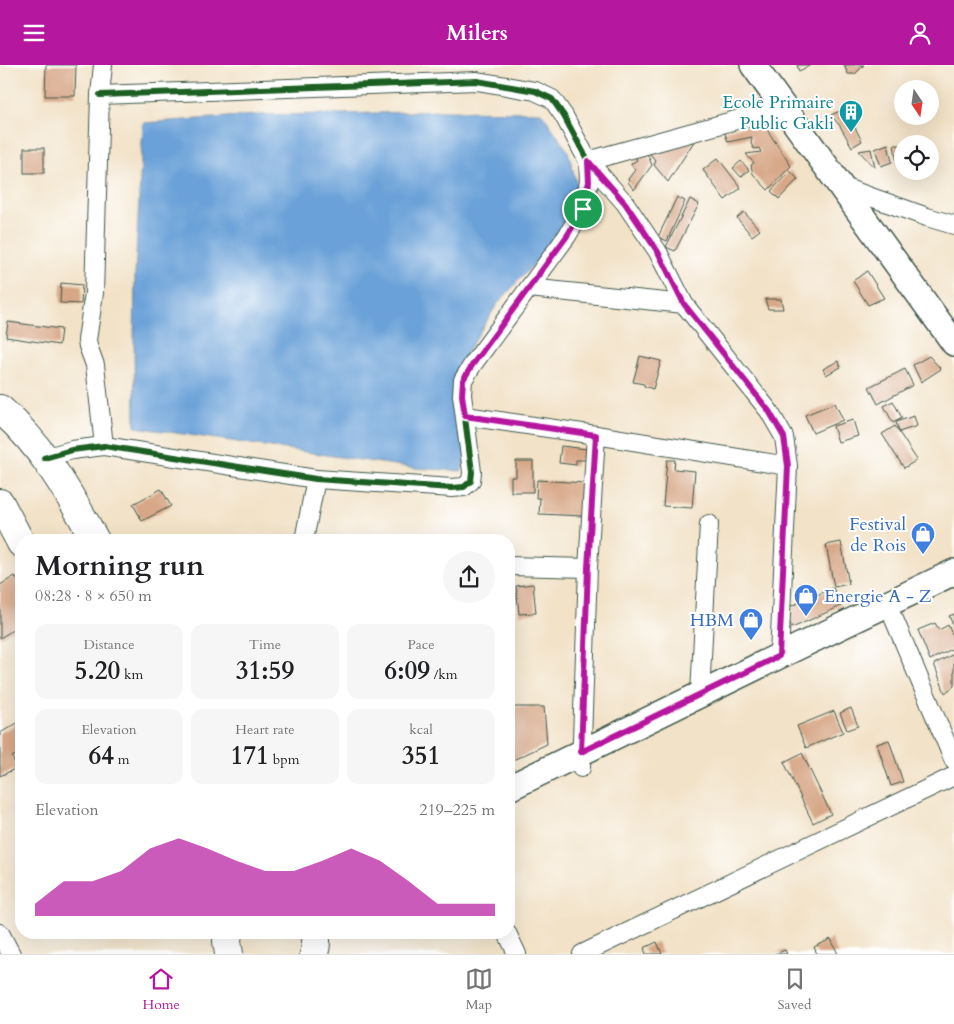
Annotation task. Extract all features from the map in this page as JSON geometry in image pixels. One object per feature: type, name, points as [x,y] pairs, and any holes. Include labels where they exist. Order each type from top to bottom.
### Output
[{"type":"main road","points":[[753,65],[954,343]]},
{"type":"main road","points":[[0,409],[24,432],[44,458],[74,501],[92,534]]},
{"type":"main road","points":[[0,503],[16,534]]},
{"type":"main road","points":[[515,800],[581,760],[700,694],[954,572]]},
{"type":"main road","points":[[515,786],[581,760],[894,619],[954,590]]},
{"type":"main road","points":[[314,954],[316,939]]},
{"type":"street","points":[[103,65],[100,95],[94,293],[88,346],[95,365],[104,446]]},
{"type":"street","points":[[100,95],[478,73],[534,91],[552,99],[564,116],[588,161],[625,203],[658,252],[684,304],[769,411],[784,437],[788,466],[779,656]]},
{"type":"street","points":[[588,161],[783,107]]},
{"type":"street","points":[[44,458],[72,450],[104,446],[316,479],[464,487],[471,481],[472,472],[462,395],[463,380],[567,236],[583,209],[589,182],[588,161]]},
{"type":"street","points":[[839,185],[954,225]]},
{"type":"street","points":[[529,288],[684,304]]},
{"type":"street","points":[[465,416],[788,466]]},
{"type":"street","points":[[581,760],[588,568],[596,435]]},
{"type":"street","points":[[305,534],[316,479]]},
{"type":"street","points":[[700,694],[709,524]]},
{"type":"street","points":[[515,566],[588,568]]},
{"type":"street","points":[[894,619],[954,761]]},
{"type":"street","points":[[582,954],[954,777]]},
{"type":"street","points":[[0,933],[11,954]]},
{"type":"street","points":[[510,939],[516,954]]},
{"type":"water","points":[[442,111],[541,112],[568,151],[578,189],[564,223],[540,257],[498,303],[455,371],[466,460],[461,471],[415,468],[135,427],[135,275],[143,123],[255,115]]},
{"type":"building","points":[[46,65],[76,65],[75,96],[45,96]]},
{"type":"building","points":[[797,65],[811,65],[799,71]]},
{"type":"building","points":[[844,65],[864,65],[855,74],[848,74]]},
{"type":"building","name":"Ecole Primaire Public Gakli","points":[[853,108],[856,114],[850,118],[862,141],[852,147],[831,115]]},
{"type":"building","points":[[762,122],[791,166],[768,190],[753,174],[751,165],[754,163],[746,154],[761,152],[759,148],[754,149],[751,144],[752,137],[728,142],[724,131]]},
{"type":"building","points":[[695,140],[668,182],[654,165],[656,161],[649,153]]},
{"type":"building","points":[[888,144],[892,162],[881,166],[875,149]]},
{"type":"building","points":[[24,148],[44,148],[44,173],[24,173]]},
{"type":"building","points":[[871,149],[875,168],[859,151]]},
{"type":"building","points":[[647,153],[652,165],[634,190],[628,182],[628,179],[635,170],[631,164],[637,160],[635,157]]},
{"type":"building","points":[[718,158],[741,188],[725,200],[703,170]]},
{"type":"building","points":[[741,161],[749,170],[741,177],[733,168]]},
{"type":"building","points":[[790,171],[798,179],[779,199],[771,191]]},
{"type":"building","points":[[677,197],[685,201],[667,241],[658,237]]},
{"type":"building","points":[[690,199],[699,204],[675,251],[666,247]]},
{"type":"building","points":[[744,212],[760,230],[752,236],[737,218]]},
{"type":"building","points":[[867,271],[884,298],[868,305],[853,281]]},
{"type":"building","points":[[61,283],[82,285],[81,304],[60,303]]},
{"type":"building","points":[[765,299],[781,299],[783,309],[768,309]]},
{"type":"building","points":[[8,322],[61,329],[59,345],[6,337]]},
{"type":"building","points":[[640,356],[661,361],[653,389],[644,386],[644,384],[633,382]]},
{"type":"building","points":[[929,356],[941,369],[921,382],[913,365]]},
{"type":"building","points":[[838,361],[841,367],[826,375],[823,369]]},
{"type":"building","points":[[905,369],[913,385],[878,404],[869,387]]},
{"type":"building","points":[[893,401],[902,418],[893,423],[884,406]]},
{"type":"building","points":[[835,403],[843,420],[813,433],[805,415]]},
{"type":"building","points":[[914,416],[917,426],[899,432],[896,422]]},
{"type":"building","points":[[853,420],[858,436],[838,442],[833,426]]},
{"type":"building","points":[[895,426],[917,460],[904,468],[882,434]]},
{"type":"building","points":[[561,446],[587,449],[586,460],[576,460],[576,465],[559,463]]},
{"type":"building","points":[[667,460],[675,460],[674,469],[695,471],[692,508],[663,506]]},
{"type":"building","points":[[516,461],[533,461],[533,492],[511,492],[511,477],[516,477]]},
{"type":"building","points":[[537,480],[585,483],[583,516],[539,514],[540,498],[536,498]]},
{"type":"building","points":[[161,489],[171,506],[142,521],[133,504]]},
{"type":"building","points":[[841,542],[849,584],[834,587],[826,545]]},
{"type":"building","points":[[15,576],[15,629],[0,638],[0,585]]},
{"type":"building","points":[[533,584],[536,613],[519,614],[516,586]]},
{"type":"building","points":[[833,588],[841,606],[792,628],[784,609]]},
{"type":"building","points":[[954,614],[954,627],[949,616]]},
{"type":"building","points":[[935,623],[939,630],[948,625],[952,634],[954,633],[954,648],[930,660],[918,630]]},
{"type":"building","points":[[954,654],[954,686],[945,693],[934,664]]},
{"type":"building","points":[[515,707],[544,707],[547,744],[515,759]]},
{"type":"building","points":[[851,708],[858,726],[847,730],[840,713]]},
{"type":"building","points":[[834,711],[843,732],[806,748],[797,726]]},
{"type":"building","points":[[15,724],[15,755],[12,757],[15,769],[0,776],[0,733]]},
{"type":"building","points":[[889,740],[903,782],[891,786],[877,744]]},
{"type":"building","points":[[802,753],[831,814],[813,823],[784,762]]},
{"type":"building","points":[[831,939],[838,954],[817,954],[814,947]]},
{"type":"building","points":[[657,942],[662,954],[646,954],[644,948]]},
{"type":"building","points":[[785,950],[787,954],[775,954]]},
{"type":"cycle path","points":[[44,458],[72,450],[104,446],[316,479],[452,488],[464,487],[471,481],[472,472],[462,395],[463,380],[567,236],[583,209],[589,182],[588,161],[564,116],[552,99],[535,91],[477,81],[100,95]]},
{"type":"place","name":"Ecole Primaire Public Gakli","points":[[851,133]]},
{"type":"place","name":"Festival de Rois","points":[[923,555]]},
{"type":"place","name":"Energie A - Z","points":[[806,617]]},
{"type":"place","name":"HBM","points":[[751,641]]},
{"type":"route","points":[[588,161],[625,203],[658,252],[684,304],[769,411],[784,437],[788,466],[779,656],[581,752],[588,568],[596,435],[465,416],[462,395],[463,380],[473,364],[567,236],[583,209],[589,182],[588,161]]}]
